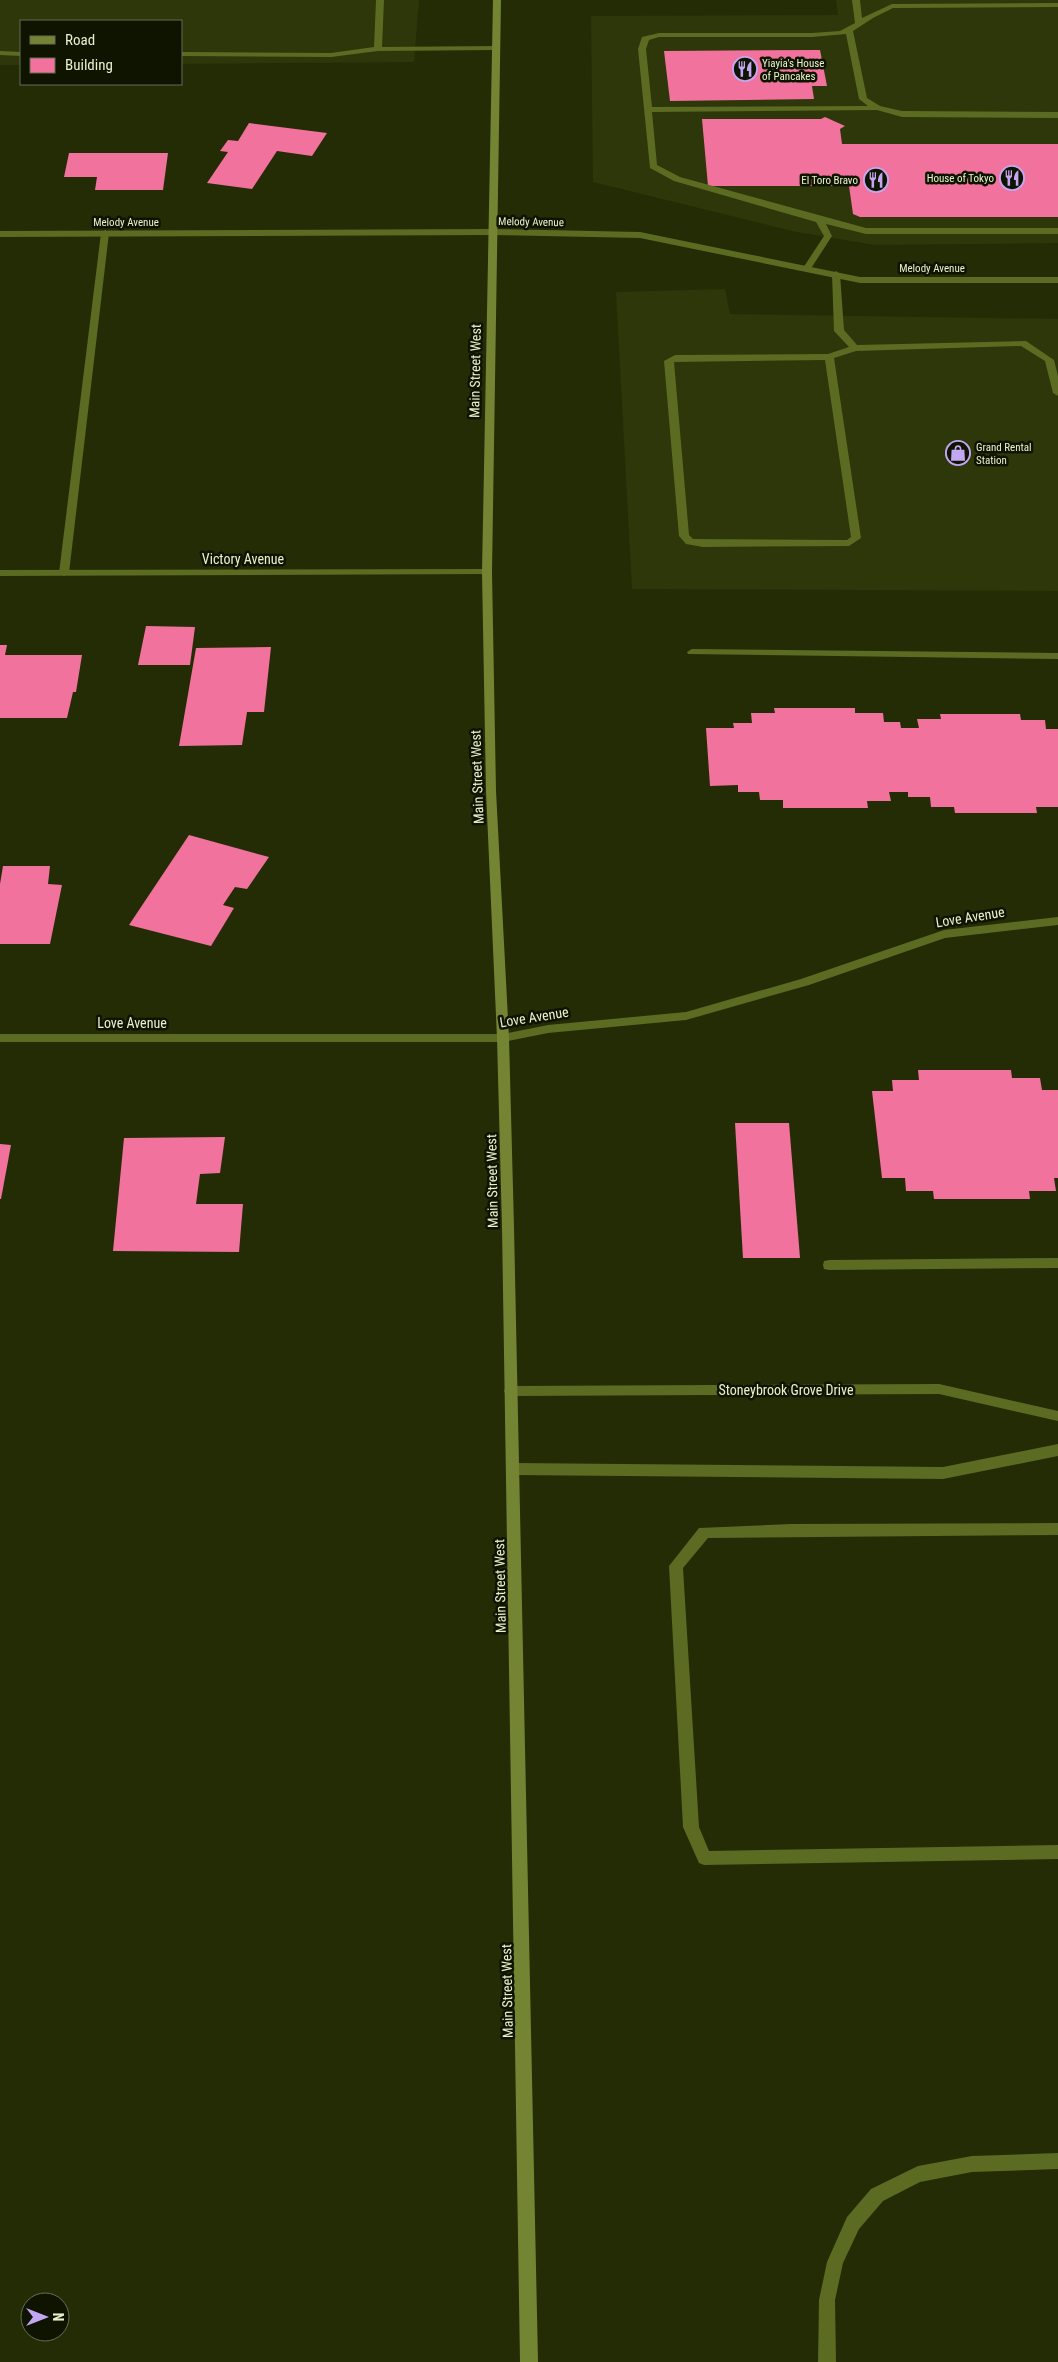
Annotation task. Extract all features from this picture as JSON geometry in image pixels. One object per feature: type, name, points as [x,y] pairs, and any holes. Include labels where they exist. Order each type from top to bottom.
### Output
[{"type":"main road","name":"Main Street West","points":[[497,0],[486,572],[491,791],[503,1038],[513,1469],[529,2362]]},
{"type":"street","points":[[378,49],[380,0]]},
{"type":"street","points":[[856,0],[859,24]]},
{"type":"street","points":[[1058,4],[958,3],[892,6],[841,33],[812,35],[659,35],[645,39],[642,49],[653,166],[677,179],[820,220],[866,231],[1058,231]]},
{"type":"street","points":[[849,30],[863,99],[877,108]]},
{"type":"street","points":[[182,54],[331,55],[378,49],[496,48]]},
{"type":"street","points":[[0,54],[20,54]]},
{"type":"street","points":[[648,110],[877,108],[902,114],[1058,115]]},
{"type":"street","points":[[807,268],[828,236],[820,220]]},
{"type":"street","name":"Melody Avenue","points":[[0,234],[493,232],[640,235],[860,280],[1058,280]]},
{"type":"street","points":[[64,573],[105,233]]},
{"type":"street","points":[[836,274],[839,331],[855,348]]},
{"type":"street","points":[[829,357],[856,538],[849,543],[703,544],[690,542],[684,536],[669,361],[675,358],[829,357],[855,348],[1023,344],[1049,360],[1058,393]]},
{"type":"street","name":"Victory Avenue","points":[[0,573],[486,572]]},
{"type":"street","points":[[692,652],[1058,656]]},
{"type":"street","name":"Love Avenue","points":[[0,1038],[503,1038],[548,1028],[686,1016],[805,982],[944,934],[1058,920]]},
{"type":"street","points":[[829,1265],[1058,1263]]},
{"type":"street","name":"Stoneybrook Grove Drive","points":[[511,1392],[939,1389],[1058,1416]]},
{"type":"street","points":[[513,1469],[943,1473],[1058,1450]]},
{"type":"street","points":[[1058,1529],[704,1532],[676,1566],[692,1827],[704,1858],[1058,1852]]},
{"type":"street","points":[[827,2362],[827,2300],[835,2262],[853,2223],[877,2195],[918,2174],[972,2164],[1058,2161]]},
{"type":"shaded area","points":[[0,0],[419,0],[414,62],[182,64],[182,20],[20,20],[20,65],[0,65]]},
{"type":"shaded area","points":[[836,0],[1058,0],[1058,243],[875,245],[797,232],[593,182],[591,16],[838,15]]},
{"type":"shaded area","points":[[725,289],[730,314],[1058,319],[1058,591],[632,589],[616,292]]},
{"type":"building","name":"Yiayia's House of Pancakes","points":[[820,50],[827,86],[812,86],[814,99],[670,101],[664,51]]},
{"type":"building","points":[[825,117],[845,126],[840,129],[842,144],[1058,144],[1058,217],[860,217],[853,214],[849,186],[708,186],[702,119],[821,119]]},
{"type":"building","points":[[249,123],[327,133],[312,156],[277,151],[252,189],[207,183],[228,152],[220,151],[228,140],[238,141]]},
{"type":"building","points":[[69,153],[168,153],[163,190],[95,190],[97,177],[64,177]]},
{"type":"building","points":[[146,626],[195,627],[190,665],[138,665]]},
{"type":"building","points":[[0,645],[7,645],[5,655],[82,655],[76,692],[73,692],[67,718],[0,718]]},
{"type":"building","points":[[271,647],[264,712],[247,712],[242,745],[179,746],[196,648]]},
{"type":"building","points":[[774,708],[855,708],[855,713],[883,713],[884,722],[900,722],[901,728],[919,728],[917,719],[941,719],[940,714],[1020,714],[1021,720],[1045,720],[1046,729],[1058,729],[1058,807],[1036,807],[1037,813],[955,813],[954,807],[931,807],[930,797],[908,797],[908,792],[889,792],[891,801],[867,801],[868,808],[783,808],[783,800],[760,800],[759,792],[738,792],[738,785],[710,786],[706,728],[734,728],[733,723],[752,723],[751,713],[775,713]]},
{"type":"building","points":[[189,835],[269,857],[247,889],[235,887],[223,905],[234,908],[211,946],[129,925]]},
{"type":"building","points":[[3,866],[50,866],[48,884],[62,885],[50,944],[0,944],[0,884]]},
{"type":"building","points":[[918,1070],[1011,1070],[1012,1078],[1040,1078],[1042,1090],[1058,1090],[1058,1178],[1054,1178],[1056,1191],[1029,1191],[1030,1199],[934,1199],[933,1191],[906,1191],[905,1178],[882,1178],[872,1091],[893,1091],[892,1080],[919,1080]]},
{"type":"building","points":[[735,1123],[789,1123],[800,1258],[743,1258]]},
{"type":"building","points":[[225,1137],[220,1173],[200,1174],[196,1204],[243,1204],[239,1252],[113,1251],[124,1138]]},
{"type":"building","points":[[0,1144],[11,1145],[1,1199],[0,1199]]},
{"type":"place","name":"Yiayia's House of Pancakes","points":[[745,69]]},
{"type":"place","name":"House of Tokyo","points":[[1012,178]]},
{"type":"place","name":"El Toro Bravo","points":[[876,180]]},
{"type":"place","name":"Grand Rental Station","points":[[958,453]]}]
